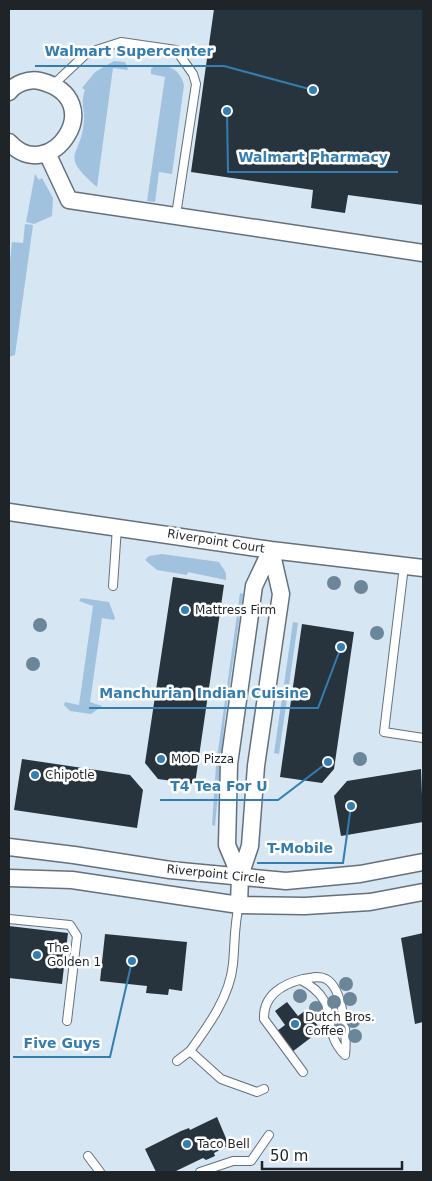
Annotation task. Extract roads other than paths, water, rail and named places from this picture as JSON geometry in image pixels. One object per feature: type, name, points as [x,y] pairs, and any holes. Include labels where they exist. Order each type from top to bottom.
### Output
[{"type":"street","points":[[9,92],[23,82],[36,80],[54,84],[64,92],[70,101],[73,113],[72,128],[66,140],[47,153],[36,155],[24,152],[9,142]]},
{"type":"street","points":[[47,153],[68,200],[423,253]]},
{"type":"street","name":"Riverpoint Court","points":[[9,512],[271,550],[423,568]]},
{"type":"street","points":[[240,876],[227,845],[228,764],[254,586],[271,550]]},
{"type":"street","points":[[239,905],[240,876],[250,846],[256,766],[281,594],[271,550]]},
{"type":"street","name":"Riverpoint Circle","points":[[9,848],[74,855],[170,870],[286,881],[305,880],[423,862]]},
{"type":"street","points":[[9,878],[72,880],[239,905],[305,906],[370,902],[423,892]]},
{"type":"lane","points":[[54,84],[87,53],[121,42],[176,50],[193,74],[196,84],[176,215]]},
{"type":"lane","points":[[113,586],[117,527]]},
{"type":"lane","points":[[404,566],[384,732],[423,738]]},
{"type":"lane","points":[[177,1061],[190,1051],[210,1024],[226,993],[233,966],[234,926],[239,905]]},
{"type":"lane","points":[[9,919],[70,925],[77,936],[67,1021]]},
{"type":"lane","points":[[301,980],[315,987],[323,996],[327,1005],[334,1044],[345,1055],[347,1038],[338,993],[333,985],[326,979],[317,976],[286,983],[266,1002],[264,1018],[303,1072]]},
{"type":"lane","points":[[190,1051],[221,1079],[257,1092],[264,1089]]},
{"type":"lane","points":[[200,1172],[233,1161],[251,1161],[269,1135]]},
{"type":"lane","points":[[88,1156],[100,1172]]},
{"type":"place","name":"Walmart Supercenter","points":[[313,90]]},
{"type":"place","name":"Walmart Pharmacy","points":[[227,111]]},
{"type":"place","name":"Mattress Firm","points":[[185,610]]},
{"type":"place","name":"Manchurian Indian Cuisine","points":[[341,647]]},
{"type":"place","name":"MOD Pizza","points":[[161,759]]},
{"type":"place","name":"T4 Tea For U","points":[[328,762]]},
{"type":"place","name":"Chipotle","points":[[35,775]]},
{"type":"place","name":"T-Mobile","points":[[351,806]]},
{"type":"place","name":"The Golden 1","points":[[37,955]]},
{"type":"place","name":"Five Guys","points":[[132,961]]},
{"type":"place","name":"Dutch Bros. Coffee","points":[[295,1024]]},
{"type":"place","name":"Taco Bell","points":[[187,1144]]}]
